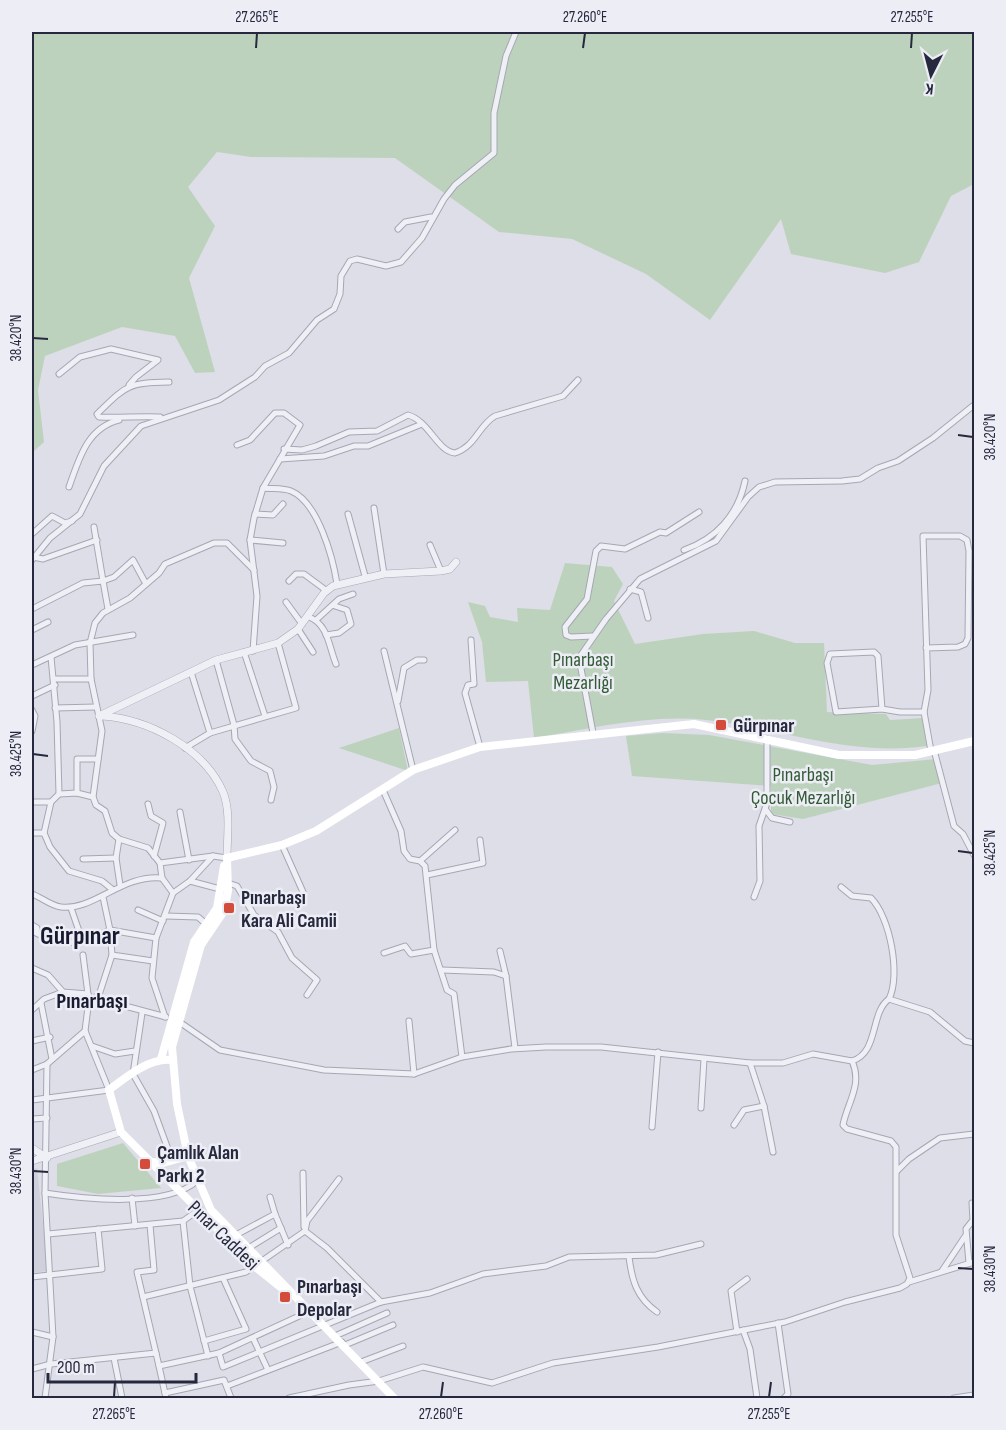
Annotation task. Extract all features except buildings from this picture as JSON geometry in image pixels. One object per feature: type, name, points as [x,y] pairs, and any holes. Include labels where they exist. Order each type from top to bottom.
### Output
[{"type":"main road","points":[[227,858],[282,845],[316,831],[413,770],[480,747],[592,733],[694,724],[839,755],[915,755],[975,741]]},
{"type":"main road","points":[[205,1211],[189,1159],[171,1060],[171,1019],[201,945],[224,911],[228,883],[227,858]]},
{"type":"main road","points":[[160,1059],[194,942],[217,908],[227,858]]},
{"type":"main road","points":[[109,1090],[160,1059],[171,1060]]},
{"type":"main road","name":"Pınar Caddesi","points":[[109,1090],[121,1132],[179,1191],[234,1236],[257,1264]]},
{"type":"main road","points":[[152,1162],[189,1159]]},
{"type":"main road","points":[[160,1170],[189,1159]]},
{"type":"main road","name":"Pınar Caddesi","points":[[205,1211],[257,1264],[309,1309],[394,1398]]},
{"type":"street","points":[[32,559],[50,538],[73,521],[87,504],[98,475],[111,457],[141,426],[161,417],[219,400],[255,377],[265,366],[289,353],[317,320],[333,309],[340,294],[341,276],[350,261],[357,259],[386,266],[401,262],[422,238],[431,218],[456,185],[494,153],[494,113],[506,56],[516,32]]},
{"type":"street","points":[[398,229],[405,222],[431,218]]},
{"type":"street","points":[[59,374],[80,357],[111,349],[158,360],[121,390],[97,414],[99,417],[124,418]]},
{"type":"street","points":[[284,449],[302,450],[349,432],[377,431],[407,415],[416,418],[435,436],[442,448],[455,453],[476,441],[486,421],[495,416],[563,396],[578,380]]},
{"type":"street","points":[[129,385],[169,382]]},
{"type":"street","points":[[592,733],[579,658],[593,636],[640,579],[716,541],[748,497],[759,487],[775,482],[842,481],[860,478],[898,461],[933,438],[975,405]]},
{"type":"street","points":[[237,445],[250,440],[272,415],[281,412],[300,425],[263,488],[255,514],[250,540],[256,596],[253,651]]},
{"type":"street","points":[[69,487],[86,442],[107,423],[140,416],[161,417]]},
{"type":"street","points":[[280,459],[324,456],[354,446],[368,446],[422,424]]},
{"type":"street","points":[[684,550],[701,544],[718,532],[742,496],[745,481]]},
{"type":"street","points":[[263,488],[293,491],[308,505],[332,555],[337,584]]},
{"type":"street","points":[[255,514],[273,515],[283,504]]},
{"type":"street","points":[[374,508],[384,574]]},
{"type":"street","points":[[593,636],[571,637],[566,635],[565,627],[587,599],[596,550],[601,546],[625,549],[660,532],[666,533],[699,512]]},
{"type":"street","points":[[348,514],[364,576]]},
{"type":"street","points":[[32,534],[52,516],[65,523],[73,521]]},
{"type":"street","points":[[94,527],[108,609]]},
{"type":"street","points":[[926,648],[958,647],[965,644],[968,638],[969,551],[967,540],[960,536],[923,536],[926,648],[928,690],[924,711],[954,826],[963,834],[975,855]]},
{"type":"street","points":[[32,559],[43,559],[97,540]]},
{"type":"street","points":[[250,540],[283,543]]},
{"type":"street","points":[[173,892],[162,878],[160,863],[148,848],[119,839],[112,833],[105,811],[96,805],[93,797],[102,731],[91,679],[90,643],[95,623],[108,609],[130,598],[165,564],[214,543],[227,543],[254,570]]},
{"type":"street","points":[[430,545],[441,571]]},
{"type":"street","points":[[32,609],[83,583],[103,581],[114,577],[133,560],[146,584]]},
{"type":"street","points":[[312,618],[327,591],[337,584],[364,576],[441,571],[450,569],[456,562]]},
{"type":"street","points":[[289,581],[296,574],[304,574],[327,591]]},
{"type":"street","points":[[630,589],[640,592],[648,618]]},
{"type":"street","points":[[99,716],[216,660],[278,643],[312,618],[334,606],[339,599],[351,594],[347,610],[351,624],[339,633],[326,635]]},
{"type":"street","points":[[286,602],[313,652]]},
{"type":"street","points":[[334,606],[347,610]]},
{"type":"street","points":[[312,618],[326,635],[336,664]]},
{"type":"street","points":[[32,630],[48,621]]},
{"type":"street","points":[[32,665],[75,645],[133,635]]},
{"type":"street","points":[[471,640],[474,684],[468,685],[465,693],[480,747]]},
{"type":"street","points":[[185,748],[210,733],[296,708],[278,643]]},
{"type":"street","points":[[384,651],[413,770]]},
{"type":"street","points":[[244,652],[265,716]]},
{"type":"street","points":[[882,709],[878,656],[874,652],[830,654],[827,663],[836,712],[882,709],[900,712],[924,711]]},
{"type":"street","points":[[51,657],[58,794],[51,802],[44,833],[69,871],[102,881],[114,890]]},
{"type":"street","points":[[216,660],[234,725],[235,739],[251,761],[270,771],[274,787],[272,800]]},
{"type":"street","points":[[398,701],[404,668],[417,660],[424,660]]},
{"type":"street","points":[[191,672],[210,733]]},
{"type":"street","points":[[32,696],[54,682],[91,679]]},
{"type":"street","points":[[55,708],[96,707]]},
{"type":"street","points":[[32,710],[35,716],[32,730]]},
{"type":"street","points":[[99,716],[144,724],[185,748],[215,778],[224,794],[227,858],[213,856],[160,863]]},
{"type":"street","points":[[754,897],[760,881],[759,826],[766,810],[767,739]]},
{"type":"street","points":[[76,793],[77,759],[98,759]]},
{"type":"street","points":[[383,790],[400,831],[404,851],[410,859],[420,861]]},
{"type":"street","points":[[58,794],[76,793],[93,797]]},
{"type":"street","points":[[32,801],[51,802]]},
{"type":"street","points":[[148,804],[151,816],[163,823],[154,856]]},
{"type":"street","points":[[766,810],[772,818],[790,822]]},
{"type":"street","points":[[180,812],[189,860]]},
{"type":"street","points":[[420,861],[455,830]]},
{"type":"street","points":[[32,832],[44,833]]},
{"type":"street","points":[[119,839],[116,858],[120,885]]},
{"type":"street","points":[[427,874],[483,863],[480,840]]},
{"type":"street","points":[[282,845],[303,892],[302,899],[294,902]]},
{"type":"street","points":[[171,1019],[152,978],[156,938],[173,892],[190,881],[213,856]]},
{"type":"street","points":[[83,859],[116,858]]},
{"type":"street","points":[[420,861],[427,874],[434,950],[447,990],[454,994],[462,1057]]},
{"type":"street","points":[[32,894],[58,907],[71,908],[103,897],[120,885],[148,876],[162,878]]},
{"type":"street","points":[[190,881],[220,889]]},
{"type":"street","points":[[228,883],[237,886],[254,915],[278,932],[292,958],[316,980],[308,995]]},
{"type":"street","points":[[92,1002],[125,1006],[142,1013],[171,1019],[220,1050],[324,1070],[414,1074],[462,1057],[515,1048],[601,1047],[750,1063],[783,1063],[813,1054],[852,1061],[858,1060],[868,1047],[882,1009],[889,999],[895,959],[884,917],[871,898],[852,896],[841,887]]},
{"type":"street","points":[[32,1070],[49,1061],[84,1031],[88,1008],[100,992],[112,955],[110,930],[103,897]]},
{"type":"street","points":[[32,925],[37,928],[34,934],[51,940],[77,943],[80,934],[71,908]]},
{"type":"street","points":[[138,910],[164,918],[198,917],[206,924]]},
{"type":"street","points":[[80,934],[100,935],[110,930],[156,938]]},
{"type":"street","points":[[384,953],[405,946],[411,954],[434,950]]},
{"type":"street","points":[[500,951],[506,976],[515,1048]]},
{"type":"street","points":[[83,955],[88,994],[92,1002]]},
{"type":"street","points":[[112,955],[153,961]]},
{"type":"street","points":[[32,968],[48,975],[63,992]]},
{"type":"street","points":[[442,970],[494,972],[506,976]]},
{"type":"street","points":[[32,1010],[44,999],[63,992],[88,994]]},
{"type":"street","points":[[889,999],[930,1012],[964,1041],[975,1043]]},
{"type":"street","points":[[42,1003],[50,1036],[45,1193],[53,1337],[45,1398]]},
{"type":"street","points":[[142,1013],[133,1074],[154,1111],[172,1160]]},
{"type":"street","points":[[409,1021],[414,1074]]},
{"type":"street","name":"Pınar Caddesi","points":[[84,1031],[109,1090]]},
{"type":"street","points":[[32,1041],[50,1036]]},
{"type":"street","points":[[92,1046],[115,1054],[135,1051]]},
{"type":"street","points":[[652,1127],[657,1052]]},
{"type":"street","points":[[701,1108],[704,1059]]},
{"type":"street","points":[[852,1061],[856,1090],[843,1125],[847,1129],[891,1141],[896,1147],[896,1235],[909,1281]]},
{"type":"street","points":[[750,1063],[764,1106],[773,1152]]},
{"type":"street","points":[[32,1100],[109,1090]]},
{"type":"street","points":[[734,1125],[744,1110],[764,1106]]},
{"type":"street","points":[[32,1119],[47,1118]]},
{"type":"street","points":[[32,1161],[121,1132]]},
{"type":"street","points":[[897,1171],[909,1159],[940,1138],[975,1134]]},
{"type":"street","points":[[32,1148],[47,1158]]},
{"type":"street","points":[[303,1173],[305,1231]]},
{"type":"street","points":[[143,1297],[246,1272],[305,1231],[307,1221],[339,1179]]},
{"type":"street","points":[[45,1193],[95,1200],[160,1197],[179,1191],[197,1181]]},
{"type":"street","points":[[270,1197],[288,1245]]},
{"type":"street","points":[[132,1198],[135,1226]]},
{"type":"street","points":[[942,1271],[973,1220],[972,1203]]},
{"type":"street","points":[[48,1234],[183,1221],[205,1211]]},
{"type":"street","points":[[234,1236],[275,1214]]},
{"type":"street","points":[[183,1221],[190,1286],[208,1356]]},
{"type":"street","points":[[150,1225],[154,1270],[137,1272],[165,1395],[224,1380],[231,1398]]},
{"type":"street","points":[[247,1249],[281,1228]]},
{"type":"street","points":[[32,1277],[102,1269],[98,1229]]},
{"type":"street","points":[[305,1231],[327,1248],[381,1302]]},
{"type":"street","points":[[289,1398],[356,1383],[379,1381],[423,1367],[492,1383],[554,1363],[778,1323],[845,1302],[890,1292],[909,1281],[972,1262],[966,1234]]},
{"type":"street","points":[[219,1353],[223,1367],[381,1302],[430,1293],[483,1274],[546,1266],[569,1257],[656,1255],[701,1244]]},
{"type":"street","points":[[628,1257],[636,1289],[645,1303],[657,1312]]},
{"type":"street","points":[[204,1341],[246,1329],[223,1278]]},
{"type":"street","points":[[747,1279],[731,1291],[740,1331],[750,1349],[757,1398]]},
{"type":"street","points":[[159,1366],[219,1353],[309,1309]]},
{"type":"street","points":[[335,1336],[387,1313]]},
{"type":"street","points":[[778,1323],[788,1382],[788,1394],[784,1398]]},
{"type":"street","points":[[227,1386],[393,1325]]},
{"type":"street","points":[[32,1332],[53,1337]]},
{"type":"street","points":[[253,1338],[268,1370]]},
{"type":"street","points":[[361,1362],[403,1346]]},
{"type":"street","points":[[32,1369],[51,1364],[156,1353]]},
{"type":"street","points":[[114,1358],[122,1398]]},
{"type":"street","points":[[356,1383],[369,1371]]},
{"type":"street","points":[[954,1398],[975,1395]]},
{"type":"shaded area","points":[[37,1168],[48,1271],[32,1273],[32,1170]]},
{"type":"green space","points":[[32,32],[974,32],[974,184],[951,196],[919,262],[885,273],[791,254],[781,219],[710,320],[646,274],[572,239],[499,232],[395,158],[251,157],[217,152],[188,187],[215,226],[189,278],[215,372],[195,373],[175,336],[122,327],[45,356],[38,390],[44,442],[32,453]]},
{"type":"green space","name":"Pınarbaşı Mezarlığı","points":[[565,563],[612,567],[623,584],[614,601],[635,644],[703,634],[754,631],[795,643],[824,643],[827,712],[886,714],[890,720],[922,718],[927,746],[871,748],[843,745],[734,724],[685,719],[620,723],[534,738],[528,681],[486,682],[482,642],[468,602],[485,606],[490,617],[518,622],[517,608],[550,610]]},
{"type":"green space","points":[[399,728],[408,771],[339,748]]},
{"type":"green space","name":"Pınarbaşı Çocuk Mezarlığı","points":[[663,733],[709,735],[872,765],[936,759],[942,783],[803,819],[771,814],[771,786],[632,776],[626,736]]},
{"type":"green space","points":[[123,1143],[161,1188],[98,1194],[57,1186],[57,1164]]},
{"type":"place","name":"Gürpınar","points":[[721,725]]},
{"type":"place","name":"Pınarbaşı Kara Ali Camii","points":[[229,908]]},
{"type":"place","name":"Çamlık Alan Parkı 2","points":[[145,1164]]},
{"type":"place","name":"Pınarbaşı Depolar","points":[[285,1297]]},
{"type":"district","name":"Gürpınar","points":[[80,935]]},
{"type":"district","name":"Pınarbaşı","points":[[92,1000]]}]
